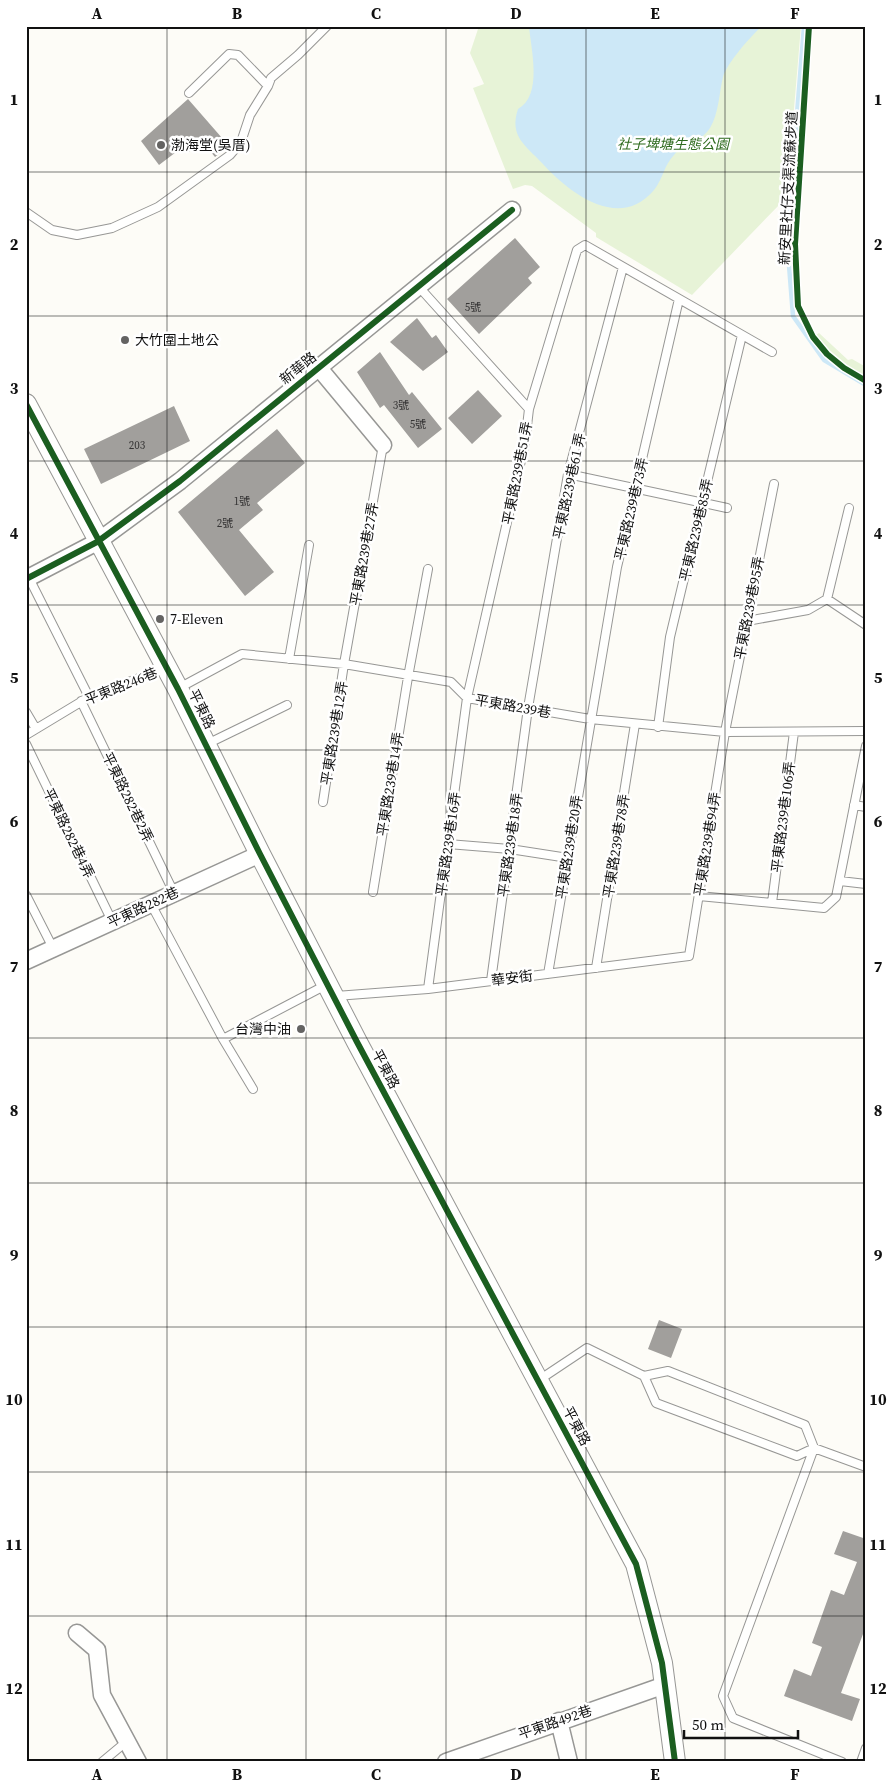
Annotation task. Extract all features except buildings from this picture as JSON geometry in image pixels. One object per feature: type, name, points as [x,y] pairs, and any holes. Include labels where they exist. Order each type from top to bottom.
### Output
[{"type":"street","name":"新華路","points":[[27,579],[98,542],[180,481],[512,210]]},
{"type":"street","points":[[319,368],[383,444]]},
{"type":"street","name":"平東路","points":[[26,404],[178,689],[260,854],[331,990],[636,1564],[662,1663],[675,1762]]},
{"type":"street","name":"平東路282巷","points":[[26,961],[260,854]]},
{"type":"street","points":[[77,1633],[97,1650],[102,1695],[138,1762]]},
{"type":"street","name":"平東路492巷","points":[[446,1762],[559,1720],[665,1685]]},
{"type":"street","points":[[559,1720],[569,1762]]},
{"type":"lane","points":[[26,212],[52,230],[77,235],[112,228],[158,207],[230,155],[241,142],[250,115],[271,78],[298,56],[327,26]]},
{"type":"lane","points":[[189,93],[229,54],[238,55],[268,86]]},
{"type":"lane","name":"平東路239巷51弄","points":[[467,698],[525,443],[529,409],[577,250],[585,245],[623,267]]},
{"type":"lane","points":[[623,267],[772,352]]},
{"type":"lane","name":"平東路239巷61 弄","points":[[528,708],[568,474],[623,267]]},
{"type":"lane","points":[[419,286],[529,409]]},
{"type":"lane","name":"平東路239巷73弄","points":[[590,719],[617,567],[679,299]]},
{"type":"lane","name":"平東路239巷85弄","points":[[658,726],[670,637],[742,335]]},
{"type":"lane","name":"平東路239巷27弄","points":[[344,664],[383,444]]},
{"type":"lane","points":[[568,474],[635,490],[727,508]]},
{"type":"lane","name":"平東路239巷95弄","points":[[725,732],[774,484]]},
{"type":"lane","points":[[747,621],[808,610],[827,599],[849,508]]},
{"type":"lane","points":[[289,659],[309,545]]},
{"type":"lane","name":"平東路239巷14弄","points":[[373,892],[428,568]]},
{"type":"lane","points":[[27,579],[89,696]]},
{"type":"lane","points":[[827,599],[866,626]]},
{"type":"lane","name":"平東路239巷","points":[[178,689],[242,654],[344,664],[408,677],[451,682],[467,698],[590,719],[725,732],[866,731]]},
{"type":"lane","name":"平東路239巷12弄","points":[[323,802],[344,664]]},
{"type":"lane","name":"平東路246巷","points":[[26,735],[89,696],[166,668]]},
{"type":"lane","name":"平東路239巷16弄","points":[[428,989],[467,698]]},
{"type":"lane","name":"平東路282巷2弄","points":[[81,701],[174,893]]},
{"type":"lane","points":[[205,745],[288,705]]},
{"type":"lane","name":"平東路239巷18弄","points":[[492,981],[528,708]]},
{"type":"lane","points":[[26,712],[36,729]]},
{"type":"lane","name":"平東路239巷20弄","points":[[548,974],[590,719]]},
{"type":"lane","name":"平東路239巷78弄","points":[[596,968],[636,724]]},
{"type":"lane","name":"平東路239巷94弄","points":[[689,956],[725,732]]},
{"type":"lane","name":"平東路239巷106弄","points":[[772,903],[794,732]]},
{"type":"lane","name":"平東路282巷4弄","points":[[26,744],[112,922]]},
{"type":"lane","points":[[699,896],[824,908],[836,897],[866,746]]},
{"type":"lane","points":[[854,805],[866,807]]},
{"type":"lane","points":[[448,844],[510,849],[568,858]]},
{"type":"lane","points":[[840,881],[866,884]]},
{"type":"lane","points":[[26,895],[53,948]]},
{"type":"lane","points":[[151,904],[223,1039],[253,1089]]},
{"type":"lane","name":"華安街","points":[[331,990],[428,989],[689,956]]},
{"type":"lane","points":[[223,1039],[331,990]]},
{"type":"lane","points":[[538,1381],[587,1348],[644,1376],[668,1371],[806,1425],[814,1448],[723,1696],[733,1718],[842,1762]]},
{"type":"lane","points":[[644,1376],[656,1403],[797,1456],[814,1448],[866,1467]]},
{"type":"lane","points":[[102,1762],[126,1742]]},
{"type":"lane","points":[[861,1762],[866,1748]]},
{"type":"green space","name":"社子埤塘生態公園","points":[[479,26],[801,26],[786,203],[780,204],[692,295],[596,237],[596,233],[532,186],[525,185],[513,189],[473,88],[484,84],[470,53]]},
{"type":"green space","points":[[819,333],[848,360],[852,359],[866,367],[866,379],[844,366],[816,335]]},
{"type":"water","points":[[529,26],[762,26],[740,50],[725,71],[715,116],[706,133],[674,155],[654,190],[640,202],[625,208],[610,208],[595,203],[566,185],[530,151],[517,133],[516,118],[518,109],[531,94],[533,83],[534,71]]},
{"type":"waterway","points":[[804,26],[787,240],[793,316],[824,360],[866,385]]},
{"type":"cycle path","name":"新安里社仔支渠流蘇步道","points":[[809,26],[795,244],[798,306],[813,337],[827,354],[844,368],[866,381]]},
{"type":"cycle path","points":[[26,579],[97,542],[180,481],[512,210]]},
{"type":"cycle path","points":[[26,404],[178,689],[357,1042],[636,1564],[662,1663],[675,1762]]},
{"type":"place","name":"渤海堂(吳厝)","points":[[161,145]]},
{"type":"place","name":"大竹圍土地公","points":[[125,340]]},
{"type":"place","name":"7-Eleven","points":[[160,619]]},
{"type":"place","name":"台灣中油","points":[[301,1029]]}]
